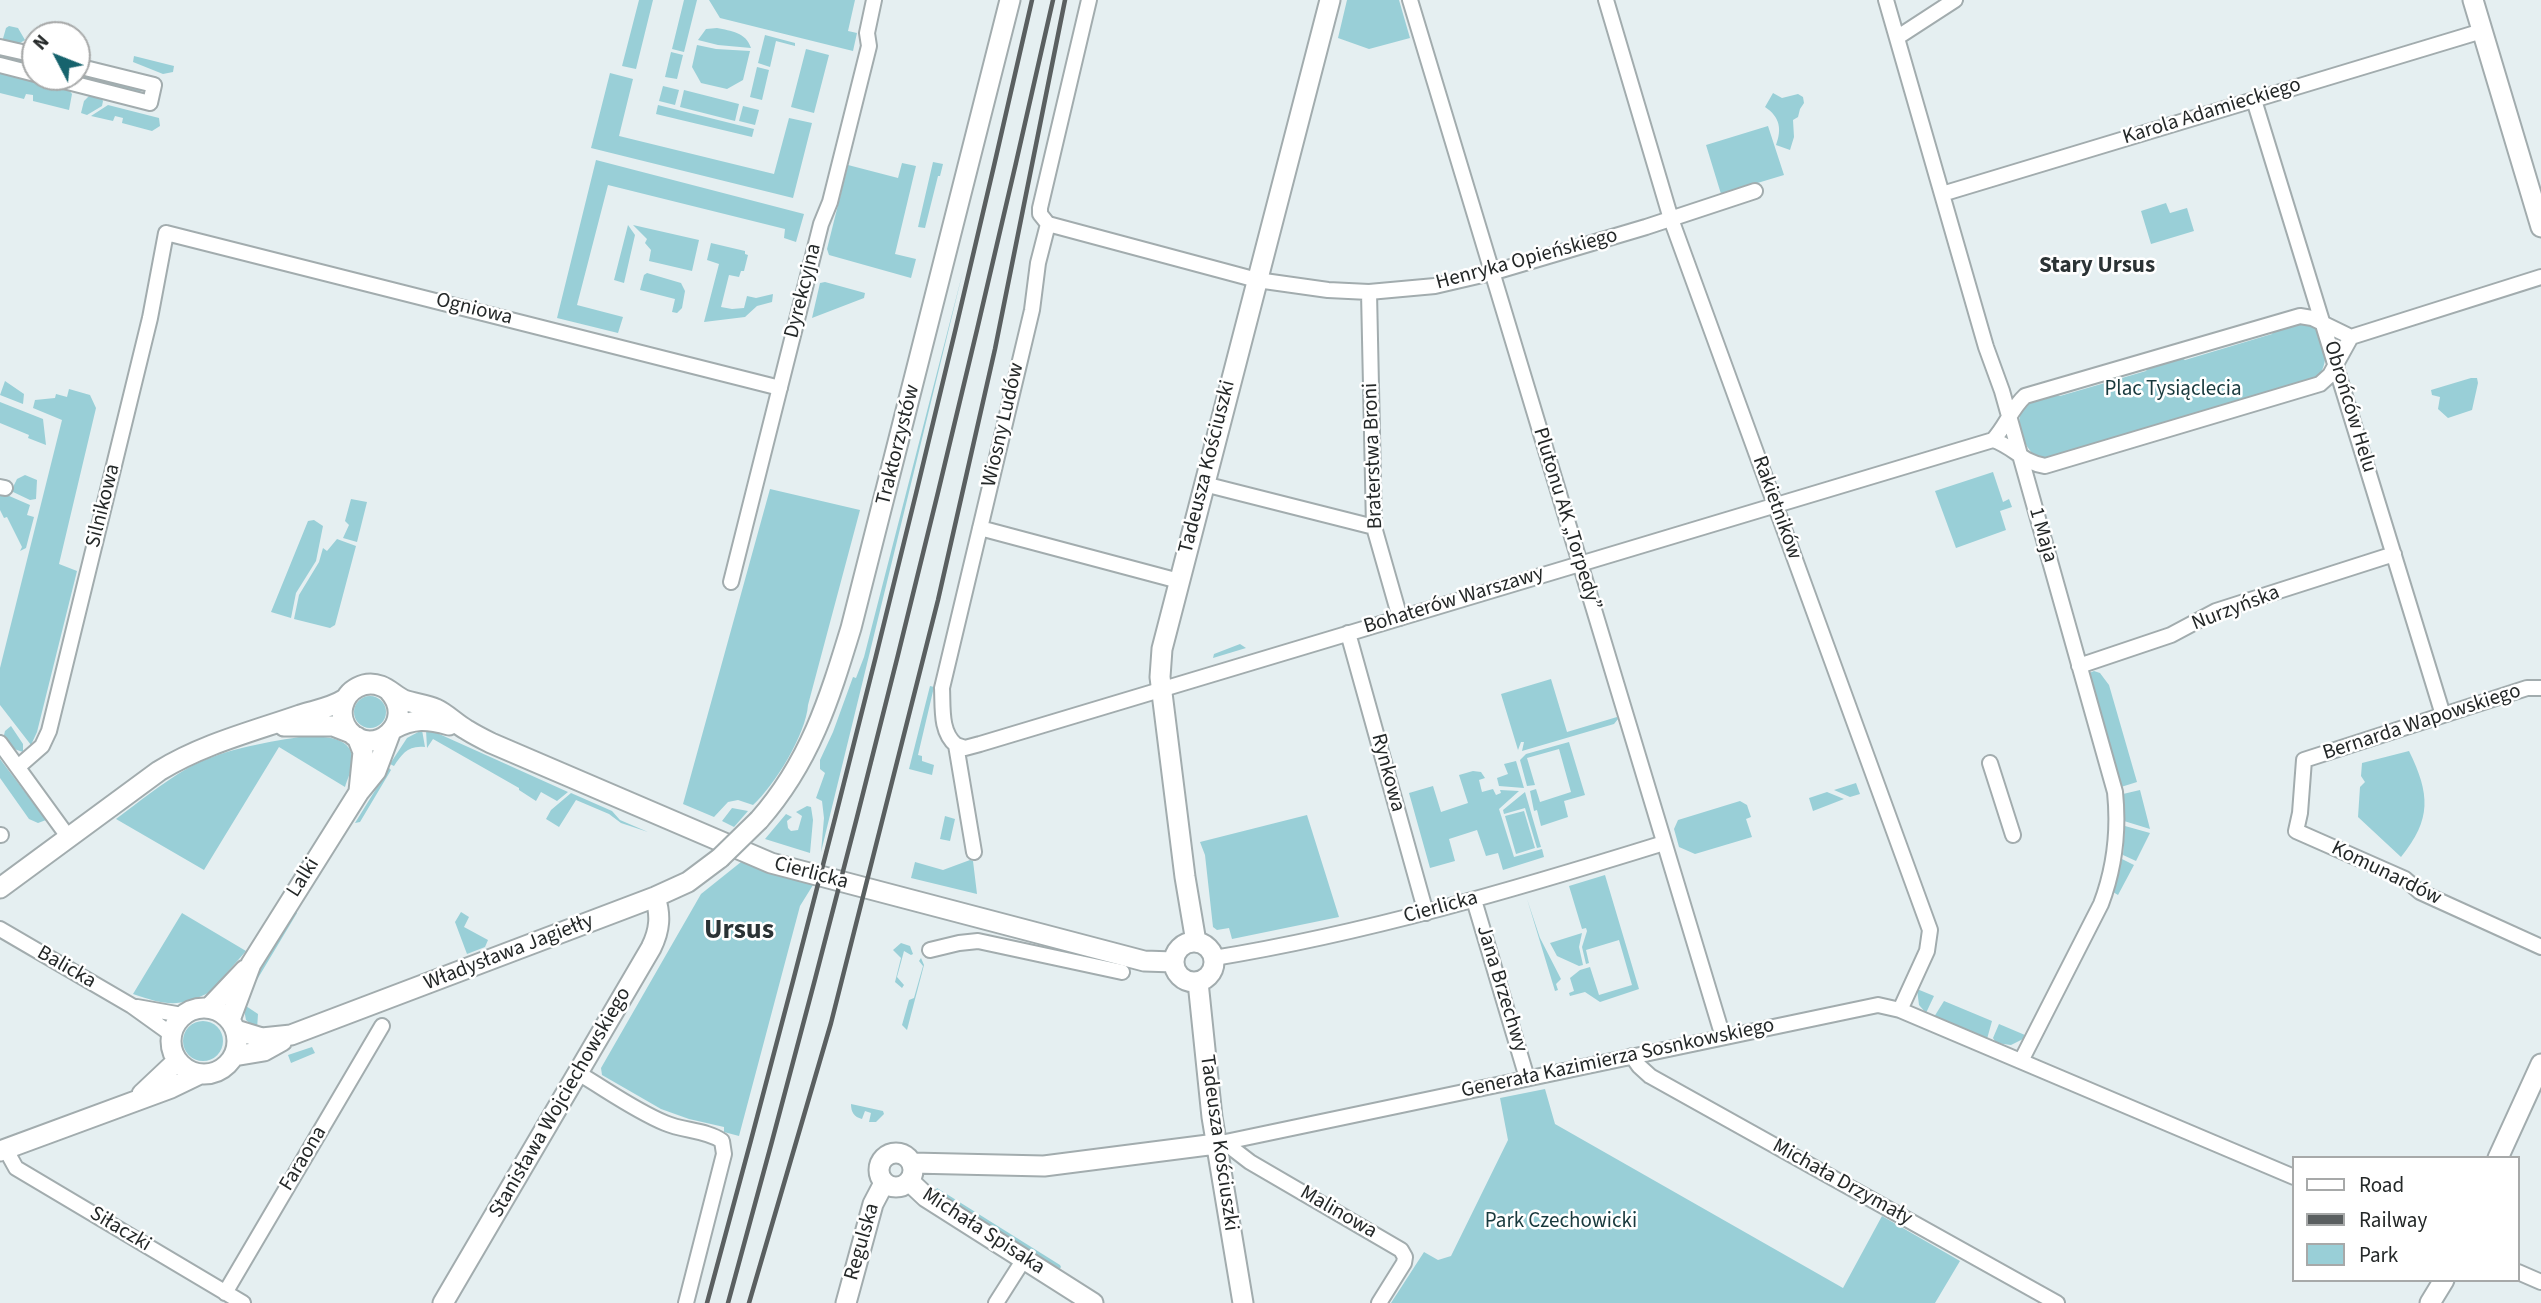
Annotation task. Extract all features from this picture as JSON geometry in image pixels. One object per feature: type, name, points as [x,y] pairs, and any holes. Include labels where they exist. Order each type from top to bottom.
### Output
[{"type":"street","name":"Dyrekcyjna","points":[[731,582],[821,224],[830,202],[869,46],[867,33],[874,0]]},
{"type":"street","name":"Traktorzystów","points":[[720,858],[783,790],[815,734],[828,704],[848,641],[1010,0]]},
{"type":"street","name":"Wiosny Ludów","points":[[974,852],[956,745],[950,740],[945,727],[942,688],[1032,310],[1038,263],[1048,224],[1040,214],[1040,208],[1089,0]]},
{"type":"street","name":"Tadeusza Kościuszki","points":[[1196,942],[1185,877],[1162,690],[1162,649],[1330,0]]},
{"type":"street","name":"Plutonu AK „Torpedy”","points":[[1410,0],[1723,1037]]},
{"type":"street","name":"Rakietników","points":[[1606,0],[1671,219],[1930,930],[1927,951],[1900,1010]]},
{"type":"street","name":"1 Maja","points":[[1886,0],[1986,347],[2009,416],[2115,792],[2118,817],[2111,878],[2101,904],[2021,1061]]},
{"type":"street","points":[[1898,37],[1955,0]]},
{"type":"street","points":[[2473,0],[2541,227]]},
{"type":"street","name":"Karola Adamieckiego","points":[[1942,194],[2482,31]]},
{"type":"street","points":[[0,47],[21,52]]},
{"type":"street","points":[[0,65],[21,70]]},
{"type":"street","points":[[91,69],[154,85],[150,103],[91,88]]},
{"type":"street","name":"Obrońców Helu","points":[[2254,100],[2443,715]]},
{"type":"street","name":"Henryka Opieńskiego","points":[[1048,224],[1257,280],[1328,290],[1369,292],[1435,286],[1492,273],[1755,191]]},
{"type":"street","name":"Ogniowa","points":[[166,233],[780,387]]},
{"type":"street","name":"Silnikowa","points":[[18,767],[42,746],[49,732],[150,318],[166,233]]},
{"type":"street","points":[[2351,337],[2330,375],[2320,384],[2045,466],[2032,464],[2003,443],[1993,440],[2015,405],[2025,396],[2300,316],[2324,323],[2351,337],[2541,277]]},
{"type":"street","name":"Braterstwa Broni","points":[[1369,292],[1374,527],[1400,618]]},
{"type":"street","name":"Bohaterów Warszawy","points":[[956,745],[972,747],[1993,440]]},
{"type":"street","points":[[1204,484],[1374,527]]},
{"type":"street","points":[[980,528],[1179,581]]},
{"type":"street","name":"Nurzyńska","points":[[2079,666],[2171,635],[2216,611],[2394,554]]},
{"type":"street","name":"Rynkowa","points":[[1348,634],[1426,913]]},
{"type":"street","points":[[0,888],[182,757],[218,741],[326,709],[364,685],[378,685],[389,691],[396,699],[398,709],[392,730],[377,740],[366,740],[333,726],[267,727]]},
{"type":"street","name":"Bernarda Wapowskiego","points":[[2304,760],[2526,688],[2541,688]]},
{"type":"street","name":"Cierlicka","points":[[389,691],[401,699],[436,709],[466,730],[566,776],[778,866],[1144,961],[1174,962]]},
{"type":"street","points":[[345,699],[342,719],[354,735]]},
{"type":"street","name":"Cierlicka","points":[[392,730],[409,721],[420,719],[466,730]]},
{"type":"street","name":"Lalki","points":[[209,1008],[251,964],[359,792],[372,778],[392,730]]},
{"type":"street","name":"Lalki","points":[[354,735],[363,752],[359,792]]},
{"type":"street","points":[[0,743],[69,838]]},
{"type":"street","name":"Komunardów","points":[[2304,760],[2296,831],[2405,879],[2420,892],[2541,947]]},
{"type":"street","points":[[1990,762],[2013,835]]},
{"type":"street","name":"Cierlicka","points":[[1214,958],[1303,943],[1426,913],[1664,843]]},
{"type":"street","name":"Władysława Jagiełły","points":[[234,1056],[264,1051],[291,1035],[655,897],[688,882],[720,858]]},
{"type":"street","name":"Stanisława Wojciechowskiego","points":[[443,1303],[654,943],[660,918],[655,897]]},
{"type":"street","name":"Jana Brzechwy","points":[[1474,900],[1527,1078]]},
{"type":"street","name":"Balicka","points":[[0,929],[132,1006],[171,1034]]},
{"type":"street","points":[[930,950],[978,941],[1122,972]]},
{"type":"street","points":[[1188,942],[1208,947],[1214,958],[1211,973],[1198,982],[1191,982],[1179,975],[1174,962],[1180,947],[1188,942]]},
{"type":"street","name":"Lalki","points":[[233,1025],[251,964]]},
{"type":"street","name":"Tadeusza Kościuszki","points":[[1198,982],[1242,1303]]},
{"type":"street","name":"Balicka","points":[[132,1006],[182,1015]]},
{"type":"street","name":"Generała Kazimierza Sosnkowskiego","points":[[910,1172],[1044,1166],[1220,1143],[1870,1006],[1886,1006],[2292,1176]]},
{"type":"street","points":[[195,1008],[209,1008],[217,1010],[233,1025],[237,1048],[234,1056],[223,1068],[200,1074],[191,1072],[177,1061],[171,1048],[171,1034],[182,1015],[195,1008]]},
{"type":"street","name":"Władysława Jagiełły","points":[[233,1025],[262,1038],[291,1035]]},
{"type":"street","name":"Faraona","points":[[225,1293],[383,1026]]},
{"type":"street","name":"Michała Drzymały","points":[[1632,1056],[1650,1076],[2057,1303]]},
{"type":"street","points":[[132,1103],[177,1061]]},
{"type":"street","points":[[2499,1156],[2541,1064]]},
{"type":"street","points":[[578,1073],[657,1120],[722,1141],[724,1154],[687,1303]]},
{"type":"street","points":[[3,1151],[171,1088],[200,1074]]},
{"type":"street","name":"Malinowa","points":[[1220,1143],[1401,1250],[1405,1257],[1404,1264],[1379,1303]]},
{"type":"street","name":"Siłaczki","points":[[3,1151],[16,1168],[243,1303]]},
{"type":"street","points":[[888,1154],[904,1155],[910,1172],[897,1187],[884,1183],[879,1176],[878,1167],[888,1154]]},
{"type":"street","name":"Michała Spisaka","points":[[910,1172],[926,1196],[1093,1303]]},
{"type":"street","name":"Regulska","points":[[846,1303],[873,1204],[884,1183]]},
{"type":"street","points":[[996,1303],[1024,1259]]},
{"type":"street","points":[[2520,1273],[2541,1282]]},
{"type":"street","points":[[2430,1303],[2443,1282]]},
{"type":"green space","points":[[639,0],[653,0],[636,69],[622,66]]},
{"type":"green space","points":[[684,0],[697,0],[684,52],[672,49]]},
{"type":"green space","points":[[709,0],[855,0],[848,31],[857,33],[853,51],[720,18]]},
{"type":"green space","points":[[1347,0],[1399,0],[1410,38],[1369,49],[1338,38]]},
{"type":"green space","points":[[6,28],[18,28],[21,42],[15,46],[2,42]]},
{"type":"green space","points":[[717,28],[742,35],[751,48],[698,40],[706,29]]},
{"type":"green space","points":[[765,35],[795,43],[795,46],[776,41],[770,67],[758,63]]},
{"type":"green space","points":[[697,45],[750,51],[743,80],[727,89],[701,83],[692,67]]},
{"type":"green space","points":[[806,49],[829,55],[814,113],[791,107]]},
{"type":"green space","points":[[671,52],[683,55],[677,79],[665,77]]},
{"type":"green space","points":[[134,56],[174,66],[173,72],[163,74],[133,62]]},
{"type":"green space","points":[[757,67],[769,70],[762,100],[750,97]]},
{"type":"green space","points":[[0,70],[21,75],[21,91],[70,91],[72,94],[69,110],[33,101],[33,95],[26,94],[24,99],[0,93]]},
{"type":"green space","points":[[610,73],[633,79],[619,136],[774,174],[789,118],[812,123],[793,198],[591,148]]},
{"type":"green space","points":[[91,74],[142,88],[139,95],[91,84]]},
{"type":"green space","points":[[663,86],[679,90],[675,105],[659,101]]},
{"type":"green space","points":[[684,90],[739,104],[735,121],[680,107]]},
{"type":"green space","points":[[1773,93],[1782,98],[1798,94],[1803,97],[1804,103],[1798,117],[1793,120],[1794,137],[1790,150],[1776,145],[1778,124],[1774,115],[1765,107]]},
{"type":"green space","points":[[91,94],[99,94],[103,101],[102,106],[87,115],[81,113],[84,101]]},
{"type":"green space","points":[[108,105],[159,118],[160,126],[152,131],[122,123],[123,118],[115,116],[113,121],[91,116]]},
{"type":"green space","points":[[658,105],[754,129],[752,137],[656,114]]},
{"type":"green space","points":[[743,106],[759,110],[755,125],[739,121]]},
{"type":"green space","points":[[1768,126],[1784,175],[1721,194],[1706,145]]},
{"type":"green space","points":[[596,160],[804,214],[796,242],[784,238],[785,229],[608,185],[577,305],[623,317],[618,333],[557,318]]},
{"type":"green space","points":[[933,162],[943,164],[925,228],[918,227]]},
{"type":"green space","points":[[902,163],[916,166],[895,254],[916,259],[911,278],[829,255],[827,249],[848,165],[898,178]]},
{"type":"green space","points":[[2166,203],[2170,213],[2187,208],[2194,231],[2151,244],[2141,211]]},
{"type":"green space","points":[[628,225],[635,235],[624,283],[614,280]]},
{"type":"green space","points":[[633,225],[699,240],[692,271],[649,261],[651,250],[645,243],[647,239]]},
{"type":"green space","points":[[711,243],[745,251],[748,255],[744,271],[741,271],[739,277],[729,275],[721,307],[744,308],[747,296],[756,298],[773,294],[772,302],[757,306],[745,317],[704,322],[719,264],[707,260]]},
{"type":"green space","points":[[963,271],[821,852],[824,818],[822,801],[816,798],[825,773],[820,769],[820,760],[853,677],[856,678],[864,657]]},
{"type":"green space","points":[[647,273],[681,283],[685,291],[682,308],[677,313],[672,312],[675,299],[640,290]]},
{"type":"green space","points":[[820,283],[865,293],[864,298],[812,318]]},
{"type":"green space","name":"Plac Tysiąclecia","points":[[2291,322],[2313,326],[2322,337],[2325,359],[2317,378],[2054,458],[2038,458],[2023,438],[2019,421],[2024,406],[2031,400],[2052,393],[2060,396],[2146,371],[2150,364],[2178,356],[2185,360],[2272,334],[2275,327]]},
{"type":"green space","points":[[2477,378],[2478,383],[2472,410],[2448,418],[2438,409],[2440,397],[2432,395],[2431,390]]},
{"type":"green space","points":[[5,381],[24,394],[23,404],[0,395]]},
{"type":"green space","points":[[69,389],[90,395],[96,408],[59,564],[77,571],[37,732],[31,745],[0,705],[0,668],[62,420],[33,408],[35,400],[55,398],[56,394],[67,397]]},
{"type":"green space","points":[[0,402],[43,419],[46,445],[0,423]]},
{"type":"green space","points":[[1993,472],[2003,502],[2009,499],[2012,507],[2000,511],[2006,530],[1956,548],[1935,491]]},
{"type":"green space","points":[[25,475],[37,480],[36,499],[30,500],[11,491],[17,479]]},
{"type":"green space","points":[[770,489],[860,510],[806,717],[796,744],[780,772],[753,805],[738,800],[728,802],[714,817],[683,804]]},
{"type":"green space","points":[[0,492],[30,505],[27,515],[34,517],[26,548],[20,551],[22,547],[7,517],[4,518],[0,510]]},
{"type":"green space","points":[[351,499],[367,502],[357,542],[343,538],[349,525],[345,521]]},
{"type":"green space","points":[[314,520],[323,526],[316,561],[296,593],[291,618],[271,612],[308,521]]},
{"type":"green space","points":[[337,539],[356,546],[335,625],[330,628],[294,619],[299,595],[319,562],[323,548],[327,551]]},
{"type":"green space","points":[[1240,644],[1246,648],[1213,658],[1214,654]]},
{"type":"green space","points":[[2094,671],[2100,673],[2109,685],[2137,782],[2121,787],[2087,674]]},
{"type":"green space","points":[[1551,679],[1567,732],[1617,717],[1618,719],[1614,724],[1522,751],[1524,742],[1521,742],[1518,750],[1501,694]]},
{"type":"green space","points":[[930,686],[934,687],[918,755],[922,756],[922,761],[934,765],[932,775],[909,769]]},
{"type":"green space","points":[[370,696],[381,701],[386,712],[381,723],[370,728],[359,723],[354,712],[359,701]]},
{"type":"green space","points":[[11,726],[23,744],[23,752],[14,749],[4,735]]},
{"type":"green space","points":[[422,730],[425,747],[410,749],[394,766],[390,764],[407,738]]},
{"type":"green space","points":[[426,730],[568,792],[557,801],[541,792],[536,801],[519,788],[433,739],[427,748]]},
{"type":"green space","points":[[299,737],[325,737],[349,747],[352,765],[345,787],[279,747],[204,870],[116,819],[169,780],[214,756]]},
{"type":"green space","points":[[1569,742],[1585,795],[1564,801],[1568,817],[1541,826],[1537,810],[1534,811],[1530,791],[1536,789],[1540,802],[1571,792],[1559,749],[1527,758],[1535,785],[1527,786],[1520,760],[1526,754]]},
{"type":"green space","points":[[2409,751],[2421,780],[2424,806],[2418,830],[2401,857],[2358,817],[2360,787],[2365,782],[2361,776],[2362,763]]},
{"type":"green space","points":[[0,759],[46,820],[38,823],[29,819],[0,778]]},
{"type":"green space","points":[[1516,761],[1524,788],[1499,786],[1497,778],[1508,774],[1504,764]]},
{"type":"green space","points":[[389,768],[391,770],[360,822],[355,823]]},
{"type":"green space","points":[[1481,772],[1485,778],[1479,780],[1482,792],[1493,789],[1496,795],[1501,793],[1500,790],[1519,791],[1499,809],[1514,857],[1542,849],[1544,857],[1503,870],[1498,853],[1486,856],[1477,830],[1449,839],[1455,861],[1430,868],[1409,793],[1433,786],[1441,812],[1468,803],[1459,775]]},
{"type":"green space","points":[[1856,783],[1860,794],[1850,797],[1834,790]]},
{"type":"green space","points":[[2140,790],[2150,829],[2124,821],[2123,794]]},
{"type":"green space","points":[[1525,792],[1541,847],[1537,848],[1525,808],[1504,814],[1503,810]]},
{"type":"green space","points":[[1827,792],[1844,799],[1813,811],[1809,798]]},
{"type":"green space","points":[[571,793],[612,811],[620,820],[648,832],[621,823],[609,814],[576,800],[559,827],[546,819],[551,810]]},
{"type":"green space","points":[[1740,801],[1747,805],[1751,817],[1746,819],[1752,837],[1695,854],[1679,847],[1674,829],[1678,820]]},
{"type":"green space","points":[[807,806],[811,807],[813,820],[810,853],[765,839],[786,814],[792,817],[787,821],[788,828],[791,831],[798,830],[802,816],[796,812]]},
{"type":"green space","points":[[732,808],[748,811],[734,827],[722,821]]},
{"type":"green space","points":[[1524,811],[1535,848],[1516,854],[1505,816]]},
{"type":"green space","points":[[1307,815],[1339,917],[1232,939],[1229,928],[1217,930],[1213,927],[1205,855],[1200,842]]},
{"type":"green space","points":[[945,816],[955,819],[950,841],[940,839]]},
{"type":"green space","points":[[2125,826],[2150,833],[2136,861],[2123,855]]},
{"type":"green space","points":[[2122,859],[2134,865],[2118,895],[2113,892]]},
{"type":"green space","points":[[973,861],[977,894],[911,878],[915,862],[943,870]]},
{"type":"green space","points":[[741,862],[813,885],[800,906],[739,1136],[724,1132],[724,1127],[661,1109],[602,1075],[601,1068],[701,894]]},
{"type":"green space","points":[[1605,875],[1639,989],[1600,1002],[1585,992],[1570,996],[1569,993],[1574,991],[1570,978],[1580,970],[1590,967],[1599,995],[1632,985],[1619,940],[1586,950],[1589,963],[1586,964],[1582,947],[1587,931],[1586,928],[1582,929],[1569,886]]},
{"type":"green space","points":[[1527,899],[1540,938],[1561,979],[1556,984],[1558,990],[1555,991]]},
{"type":"green space","points":[[296,908],[297,913],[249,993],[248,988]]},
{"type":"green space","points":[[461,912],[469,917],[464,927],[488,940],[485,947],[467,954],[455,922]]},
{"type":"green space","points":[[182,913],[246,951],[210,992],[189,1001],[154,1001],[133,994]]},
{"type":"green space","points":[[1582,933],[1579,947],[1583,965],[1579,966],[1557,956],[1550,943]]},
{"type":"green space","points":[[901,943],[910,946],[913,954],[904,951],[897,977],[904,985],[902,988],[895,982],[901,958],[893,950]]},
{"type":"green space","points":[[921,958],[924,965],[907,1030],[902,1025],[909,1000],[914,998],[923,966],[919,961]]},
{"type":"green space","points":[[1917,989],[1934,996],[1926,1013],[1919,1005]]},
{"type":"green space","points":[[1944,1001],[1992,1021],[1987,1039],[1934,1017]]},
{"type":"green space","points":[[243,1004],[258,1014],[257,1029],[246,1020]]},
{"type":"green space","points":[[203,1021],[211,1022],[217,1027],[222,1033],[222,1049],[217,1055],[211,1060],[203,1061],[195,1060],[189,1055],[184,1049],[183,1041],[184,1033],[189,1027],[195,1022]]},
{"type":"green space","points":[[1999,1024],[2025,1035],[2023,1039],[2011,1045],[1996,1043],[1993,1038]]},
{"type":"green space","points":[[312,1047],[315,1053],[291,1063],[288,1055]]},
{"type":"green space","name":"Park Czechowicki","points":[[1545,1089],[1555,1124],[1843,1288],[1882,1216],[1960,1261],[1935,1303],[1391,1303],[1424,1252],[1438,1260],[1451,1256],[1508,1140],[1500,1098]]},
{"type":"green space","points":[[851,1104],[883,1111],[884,1114],[876,1122],[869,1122],[871,1113],[865,1111],[862,1119],[859,1118],[854,1114]]},
{"type":"green space","points":[[937,1188],[1061,1267],[1059,1270],[934,1193]]},
{"type":"railway","points":[[707,1303],[794,979],[877,653],[1032,0]]},
{"type":"railway","points":[[728,1303],[815,979],[898,653],[978,327],[1053,0]]},
{"type":"railway","points":[[749,1303],[831,1023],[938,600],[995,349],[1065,0]]},
{"type":"district","name":"Stary Ursus","points":[[2097,267]]},
{"type":"district","name":"Ursus","points":[[739,932]]}]
